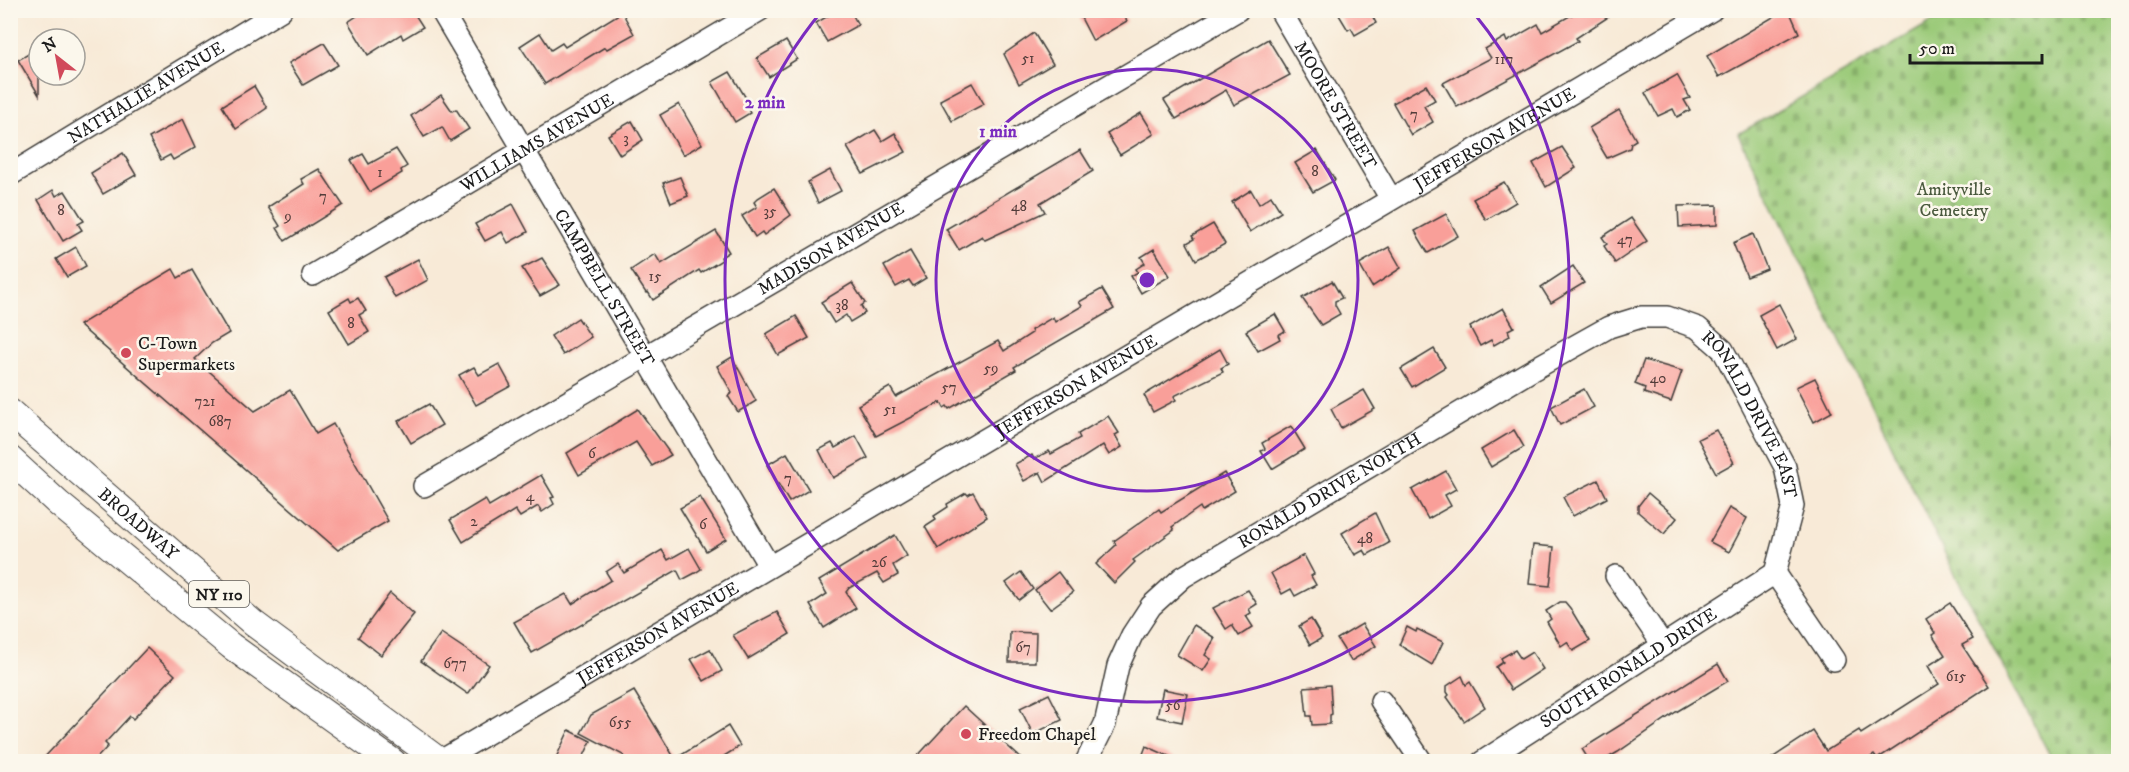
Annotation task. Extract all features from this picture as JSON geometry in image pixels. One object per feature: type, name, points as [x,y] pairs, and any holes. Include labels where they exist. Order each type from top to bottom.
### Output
[{"type":"main road","name":"BROADWAY","points":[[10,411],[253,624],[440,761]]},
{"type":"main road","name":"BROADWAY","points":[[10,459],[59,504],[231,646],[393,762]]},
{"type":"main road","points":[[231,646],[253,624]]},
{"type":"street","name":"NATHALIE AVENUE","points":[[10,175],[281,10]]},
{"type":"street","name":"CAMPBELL STREET","points":[[441,10],[769,566]]},
{"type":"street","name":"WILLIAMS AVENUE","points":[[313,274],[760,10]]},
{"type":"street","name":"MADISON AVENUE","points":[[424,486],[1238,10]]},
{"type":"street","name":"MOORE STREET","points":[[1280,10],[1391,199]]},
{"type":"street","name":"JEFFERSON AVENUE","points":[[440,761],[1712,10]]},
{"type":"street","name":"RONALD DRIVE NORTH","points":[[1086,762],[1105,724],[1118,666],[1132,635],[1151,606],[1183,577],[1609,327],[1641,317],[1667,317]]},
{"type":"street","name":"RONALD DRIVE EAST","points":[[1667,317],[1698,328],[1723,350],[1785,467],[1793,506],[1775,573]]},
{"type":"street","name":"SOUTH RONALD DRIVE","points":[[1482,762],[1775,573]]},
{"type":"street","points":[[1775,573],[1834,660]]},
{"type":"street","points":[[1616,576],[1663,645]]},
{"type":"street","points":[[1381,701],[1422,762]]},
{"type":"green space","name":"Amityville Cemetery","points":[[1950,11],[2118,11],[2118,761],[2053,761],[1957,578],[1738,134]]},
{"type":"building","points":[[366,10],[412,10],[423,27],[403,39],[401,34],[368,55],[348,22]]},
{"type":"building","points":[[838,10],[850,10],[858,25],[827,42],[816,23]]},
{"type":"building","points":[[1077,10],[1121,10],[1127,21],[1093,41]]},
{"type":"building","points":[[1336,10],[1369,10],[1376,23],[1355,35],[1351,28],[1348,30]]},
{"type":"building","points":[[1580,10],[1619,10],[1576,38],[1578,41],[1457,107],[1443,83],[1491,58],[1485,49],[1505,37],[1507,42],[1538,24],[1542,32]]},
{"type":"building","points":[[1785,10],[1789,10],[1799,33],[1719,77],[1707,56]]},
{"type":"building","points":[[622,12],[634,34],[607,49],[605,47],[545,84],[520,46],[540,33],[551,50],[562,43],[565,47]]},
{"type":"building","points":[[1034,33],[1053,64],[1019,84],[1004,54]]},
{"type":"building","points":[[1268,39],[1290,75],[1234,105],[1226,90],[1176,119],[1164,100]]},
{"type":"building","points":[[786,41],[797,59],[769,77],[757,58]]},
{"type":"building","points":[[324,43],[338,65],[303,85],[289,63]]},
{"type":"building","points":[[27,55],[27,75],[18,60]]},
{"type":"building","points":[[730,72],[749,103],[746,105],[750,113],[735,122],[712,82]]},
{"type":"building","points":[[1677,75],[1690,98],[1684,100],[1690,110],[1677,117],[1673,109],[1658,116],[1645,93]]},
{"type":"building","points":[[972,83],[984,104],[952,121],[940,100]]},
{"type":"building","points":[[1426,85],[1435,100],[1424,106],[1433,122],[1411,135],[1393,103]]},
{"type":"building","points":[[254,86],[267,108],[236,129],[222,106]]},
{"type":"building","points":[[441,95],[452,111],[456,109],[469,129],[450,141],[442,127],[424,137],[411,116]]},
{"type":"building","points":[[679,104],[702,144],[683,155],[660,115]]},
{"type":"building","points":[[1619,110],[1636,140],[1631,143],[1630,148],[1607,158],[1589,128]]},
{"type":"building","points":[[1141,113],[1154,134],[1120,155],[1107,134]]},
{"type":"building","points":[[183,119],[196,147],[173,160],[170,155],[161,160],[149,138]]},
{"type":"building","points":[[632,121],[643,140],[620,155],[608,135]]},
{"type":"building","points":[[875,130],[882,141],[895,133],[906,152],[863,174],[847,147]]},
{"type":"building","points":[[1562,147],[1576,168],[1546,187],[1533,163]]},
{"type":"building","points":[[396,149],[407,166],[401,170],[402,173],[370,192],[351,160],[363,154],[369,164]]},
{"type":"building","points":[[1080,150],[1093,171],[1040,203],[1045,212],[985,240],[982,236],[959,250],[946,229]]},
{"type":"building","points":[[1317,150],[1335,180],[1313,192],[1295,163]]},
{"type":"building","points":[[123,153],[136,175],[103,194],[91,173]]},
{"type":"building","points":[[319,169],[343,205],[285,241],[277,228],[280,226],[268,207],[304,184],[301,179]]},
{"type":"building","points":[[830,170],[841,191],[818,203],[808,182]]},
{"type":"building","points":[[680,177],[688,196],[671,203],[663,183]]},
{"type":"building","points":[[1504,182],[1516,202],[1486,220],[1473,199]]},
{"type":"building","points":[[774,188],[791,215],[764,235],[762,232],[755,237],[742,216],[757,207],[754,202]]},
{"type":"building","points":[[53,190],[56,196],[65,191],[84,221],[78,224],[82,230],[63,241],[38,200]]},
{"type":"building","points":[[1251,190],[1259,204],[1271,196],[1281,212],[1250,232],[1232,202]]},
{"type":"building","points":[[513,204],[528,232],[508,243],[502,232],[485,241],[475,224]]},
{"type":"building","points":[[1717,205],[1717,225],[1679,227],[1678,206]]},
{"type":"building","points":[[1446,214],[1458,236],[1428,253],[1415,231]]},
{"type":"building","points":[[1631,218],[1647,241],[1615,263],[1604,246],[1607,244],[1602,237]]},
{"type":"building","points":[[1213,224],[1225,244],[1196,260],[1187,243],[1194,239],[1192,236]]},
{"type":"building","points":[[716,231],[729,252],[721,257],[722,260],[701,273],[699,270],[653,300],[631,270],[655,254],[661,264]]},
{"type":"building","points":[[1753,234],[1767,269],[1747,277],[1733,243]]},
{"type":"building","points":[[76,247],[86,266],[67,277],[56,259]]},
{"type":"building","points":[[1389,247],[1401,268],[1372,287],[1359,264]]},
{"type":"building","points":[[1154,249],[1170,276],[1141,293],[1131,276],[1138,272],[1136,269],[1145,263],[1141,257]]},
{"type":"building","points":[[910,251],[926,278],[913,286],[909,280],[896,287],[884,266]]},
{"type":"building","points":[[542,258],[560,285],[540,296],[522,268]]},
{"type":"building","points":[[418,259],[428,280],[395,298],[384,277]]},
{"type":"building","points":[[1573,266],[1584,283],[1551,303],[1541,287]]},
{"type":"building","points":[[173,269],[178,278],[192,270],[229,333],[212,343],[195,359],[255,411],[290,390],[316,434],[333,424],[388,521],[338,550],[79,325]]},
{"type":"building","points":[[1332,281],[1342,298],[1335,301],[1340,314],[1321,325],[1302,298]]},
{"type":"building","points":[[852,283],[865,303],[861,306],[865,313],[850,322],[846,315],[834,323],[821,302]]},
{"type":"building","points":[[1102,289],[1114,309],[1014,367],[1016,370],[949,409],[947,406],[944,408],[941,402],[876,436],[858,405],[890,387],[896,397],[998,341],[1004,351],[1032,333],[1031,330],[1053,317],[1055,322],[1082,306],[1079,302]]},
{"type":"building","points":[[349,298],[351,302],[358,298],[366,311],[359,315],[369,332],[349,344],[329,310]]},
{"type":"building","points":[[1779,304],[1797,339],[1777,350],[1759,315]]},
{"type":"building","points":[[1503,308],[1514,327],[1508,330],[1510,336],[1494,345],[1491,340],[1480,346],[1470,327]]},
{"type":"building","points":[[1275,314],[1285,331],[1278,335],[1280,339],[1258,351],[1246,331]]},
{"type":"building","points":[[796,316],[809,338],[778,355],[766,334]]},
{"type":"building","points":[[578,318],[591,337],[563,355],[551,336]]},
{"type":"building","points":[[1220,349],[1228,364],[1221,368],[1223,372],[1174,396],[1176,400],[1153,412],[1144,395]]},
{"type":"building","points":[[1434,349],[1445,367],[1412,387],[1401,369]]},
{"type":"building","points":[[732,357],[756,401],[738,412],[728,396],[732,393],[717,366]]},
{"type":"building","points":[[1644,360],[1682,371],[1671,402],[1644,393],[1645,388],[1635,384]]},
{"type":"building","points":[[499,364],[511,386],[476,405],[459,375],[474,367],[479,375]]},
{"type":"building","points":[[1815,378],[1832,412],[1814,422],[1796,387]]},
{"type":"building","points":[[1584,389],[1594,407],[1560,425],[1551,407]]},
{"type":"building","points":[[1364,390],[1375,409],[1341,428],[1331,409]]},
{"type":"building","points":[[429,404],[442,425],[411,443],[398,421]]},
{"type":"building","points":[[638,409],[671,455],[652,466],[636,442],[579,475],[567,453]]},
{"type":"building","points":[[1108,416],[1119,433],[1115,435],[1122,447],[1109,455],[1103,445],[1045,482],[1040,472],[1024,481],[1015,464],[1032,455],[1034,459],[1049,451],[1051,454],[1080,438],[1078,434]]},
{"type":"building","points":[[1291,426],[1305,449],[1272,469],[1261,451],[1265,449],[1262,443]]},
{"type":"building","points":[[1514,430],[1524,447],[1491,467],[1481,450]]},
{"type":"building","points":[[1716,430],[1734,463],[1716,473],[1698,439]]},
{"type":"building","points":[[856,436],[868,458],[833,478],[819,450],[832,443],[835,448]]},
{"type":"building","points":[[787,453],[809,490],[789,502],[767,465]]},
{"type":"building","points":[[1446,471],[1456,489],[1445,495],[1451,506],[1428,519],[1412,490]]},
{"type":"building","points":[[1224,473],[1235,491],[1202,511],[1200,507],[1172,527],[1174,530],[1133,560],[1135,562],[1114,583],[1096,564],[1116,545],[1114,541],[1159,509],[1161,512]]},
{"type":"building","points":[[541,475],[554,497],[551,498],[554,504],[542,512],[538,506],[520,517],[515,510],[463,542],[450,520],[485,499],[489,506]]},
{"type":"building","points":[[1598,480],[1607,498],[1573,516],[1563,497]]},
{"type":"building","points":[[973,492],[987,517],[938,549],[925,527],[936,520],[934,516],[948,507],[947,504],[966,493],[968,495]]},
{"type":"building","points":[[1648,493],[1677,518],[1664,534],[1638,512],[1638,506]]},
{"type":"building","points":[[700,497],[726,539],[706,551],[680,508]]},
{"type":"building","points":[[1729,508],[1747,518],[1729,552],[1710,542]]},
{"type":"building","points":[[1375,513],[1389,543],[1367,555],[1364,550],[1355,555],[1342,533]]},
{"type":"building","points":[[895,535],[907,556],[893,565],[898,575],[884,583],[877,573],[849,588],[846,592],[856,608],[824,628],[810,605],[827,594],[819,581]]},
{"type":"building","points":[[1533,545],[1554,547],[1550,586],[1529,584]]},
{"type":"building","points":[[689,548],[701,569],[682,580],[677,570],[532,653],[514,622],[566,594],[572,604],[611,580],[606,572],[618,564],[624,573],[662,550],[668,560]]},
{"type":"building","points":[[1304,555],[1314,574],[1311,576],[1316,585],[1295,596],[1291,589],[1282,594],[1271,573]]},
{"type":"building","points":[[1021,572],[1033,589],[1019,600],[1006,583]]},
{"type":"building","points":[[1058,572],[1073,592],[1050,609],[1035,590]]},
{"type":"building","points":[[1248,590],[1257,604],[1249,609],[1251,613],[1246,616],[1253,627],[1239,636],[1232,625],[1226,629],[1213,608]]},
{"type":"building","points":[[390,593],[414,614],[381,655],[358,637]]},
{"type":"building","points":[[1560,602],[1565,602],[1570,608],[1590,641],[1573,651],[1567,642],[1561,646],[1547,622],[1551,619],[1546,611]]},
{"type":"building","points":[[1950,603],[1973,639],[1962,645],[1989,686],[1877,759],[1874,755],[1863,762],[1766,762],[1813,731],[1826,751],[1859,730],[1861,734],[1939,684],[1928,666],[1945,655],[1932,635],[1935,633],[1926,619]]},
{"type":"building","points":[[777,612],[790,634],[748,659],[733,635]]},
{"type":"building","points":[[1311,619],[1322,638],[1310,645],[1299,626]]},
{"type":"building","points":[[1362,624],[1376,646],[1351,661],[1337,639]]},
{"type":"building","points":[[1194,625],[1215,638],[1205,655],[1211,659],[1203,671],[1177,655]]},
{"type":"building","points":[[1407,627],[1416,632],[1417,629],[1443,642],[1432,665],[1399,645]]},
{"type":"building","points":[[1010,632],[1036,633],[1035,662],[1009,662]]},
{"type":"building","points":[[441,633],[489,665],[468,694],[421,661]]},
{"type":"building","points":[[147,648],[175,675],[133,719],[130,716],[105,743],[108,746],[93,762],[40,762]]},
{"type":"building","points":[[710,649],[722,671],[704,681],[691,659]]},
{"type":"building","points":[[1515,650],[1521,659],[1532,652],[1543,669],[1511,690],[1496,667],[1503,662],[1501,658]]},
{"type":"building","points":[[1718,664],[1728,681],[1676,712],[1601,762],[1590,762],[1582,749]]},
{"type":"building","points":[[1462,676],[1466,685],[1470,682],[1485,707],[1464,721],[1447,697],[1449,695],[1447,686]]},
{"type":"building","points":[[1330,685],[1332,714],[1330,724],[1312,725],[1311,716],[1307,716],[1304,687]]},
{"type":"building","points":[[1163,689],[1188,694],[1182,722],[1157,717]]},
{"type":"building","points":[[634,691],[675,759],[728,726],[740,746],[724,756],[727,762],[627,762],[623,755],[581,733],[591,715]]},
{"type":"building","points":[[1049,694],[1062,720],[1033,734],[1020,708]]},
{"type":"building","name":"Freedom Chapel","points":[[964,706],[1001,740],[1025,762],[912,762]]},
{"type":"building","points":[[569,730],[591,741],[581,762],[554,762]]},
{"type":"building","points":[[1146,746],[1182,762],[1140,762]]},
{"type":"place","name":"C‑Town Supermarkets","points":[[126,353]]},
{"type":"place","name":"Freedom Chapel","points":[[966,734]]}]
